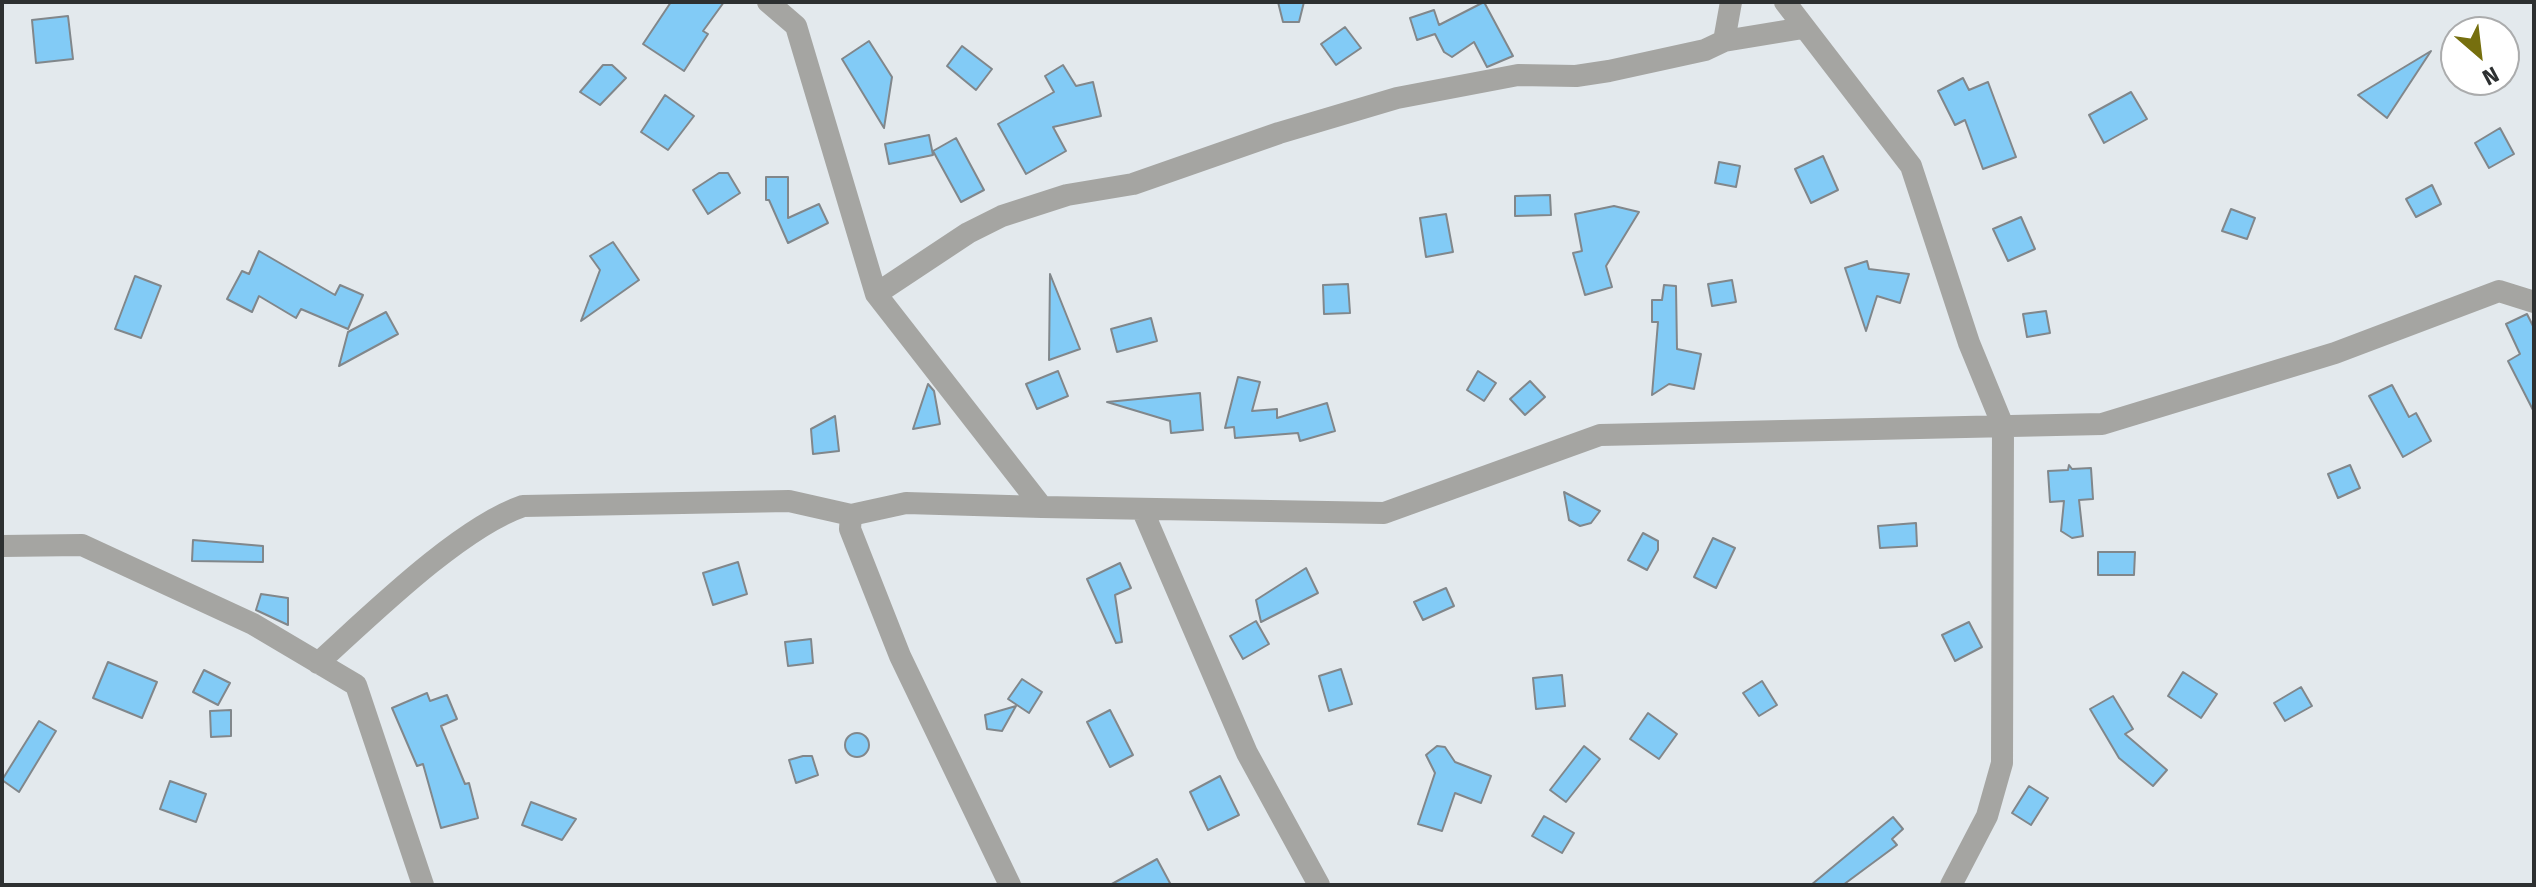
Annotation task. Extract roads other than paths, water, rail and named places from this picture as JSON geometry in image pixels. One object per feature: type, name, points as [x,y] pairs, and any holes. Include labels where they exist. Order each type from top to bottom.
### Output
[{"type":"street","points":[[1724,41],[1731,2]]},
{"type":"street","points":[[1785,2],[1911,166],[1969,343],[2003,426],[2002,763],[1987,816],[1951,885]]},
{"type":"street","points":[[775,5],[796,26],[876,294],[1042,507]]},
{"type":"street","points":[[876,294],[968,233],[1002,216],[1067,195],[1133,184],[1279,133],[1397,98],[1518,75],[1576,76],[1609,71],[1705,50],[1724,41],[1803,28]]},
{"type":"street","points":[[318,663],[474,532],[504,512],[523,506],[789,501],[851,515],[906,503],[1384,513],[1600,435],[2102,424],[2335,353],[2499,291],[2534,302]]},
{"type":"street","points":[[1142,509],[1247,753],[1319,885]]},
{"type":"street","points":[[851,515],[850,529],[900,656],[1010,885]]},
{"type":"street","points":[[2,546],[82,545],[253,624],[356,685],[423,885]]}]
